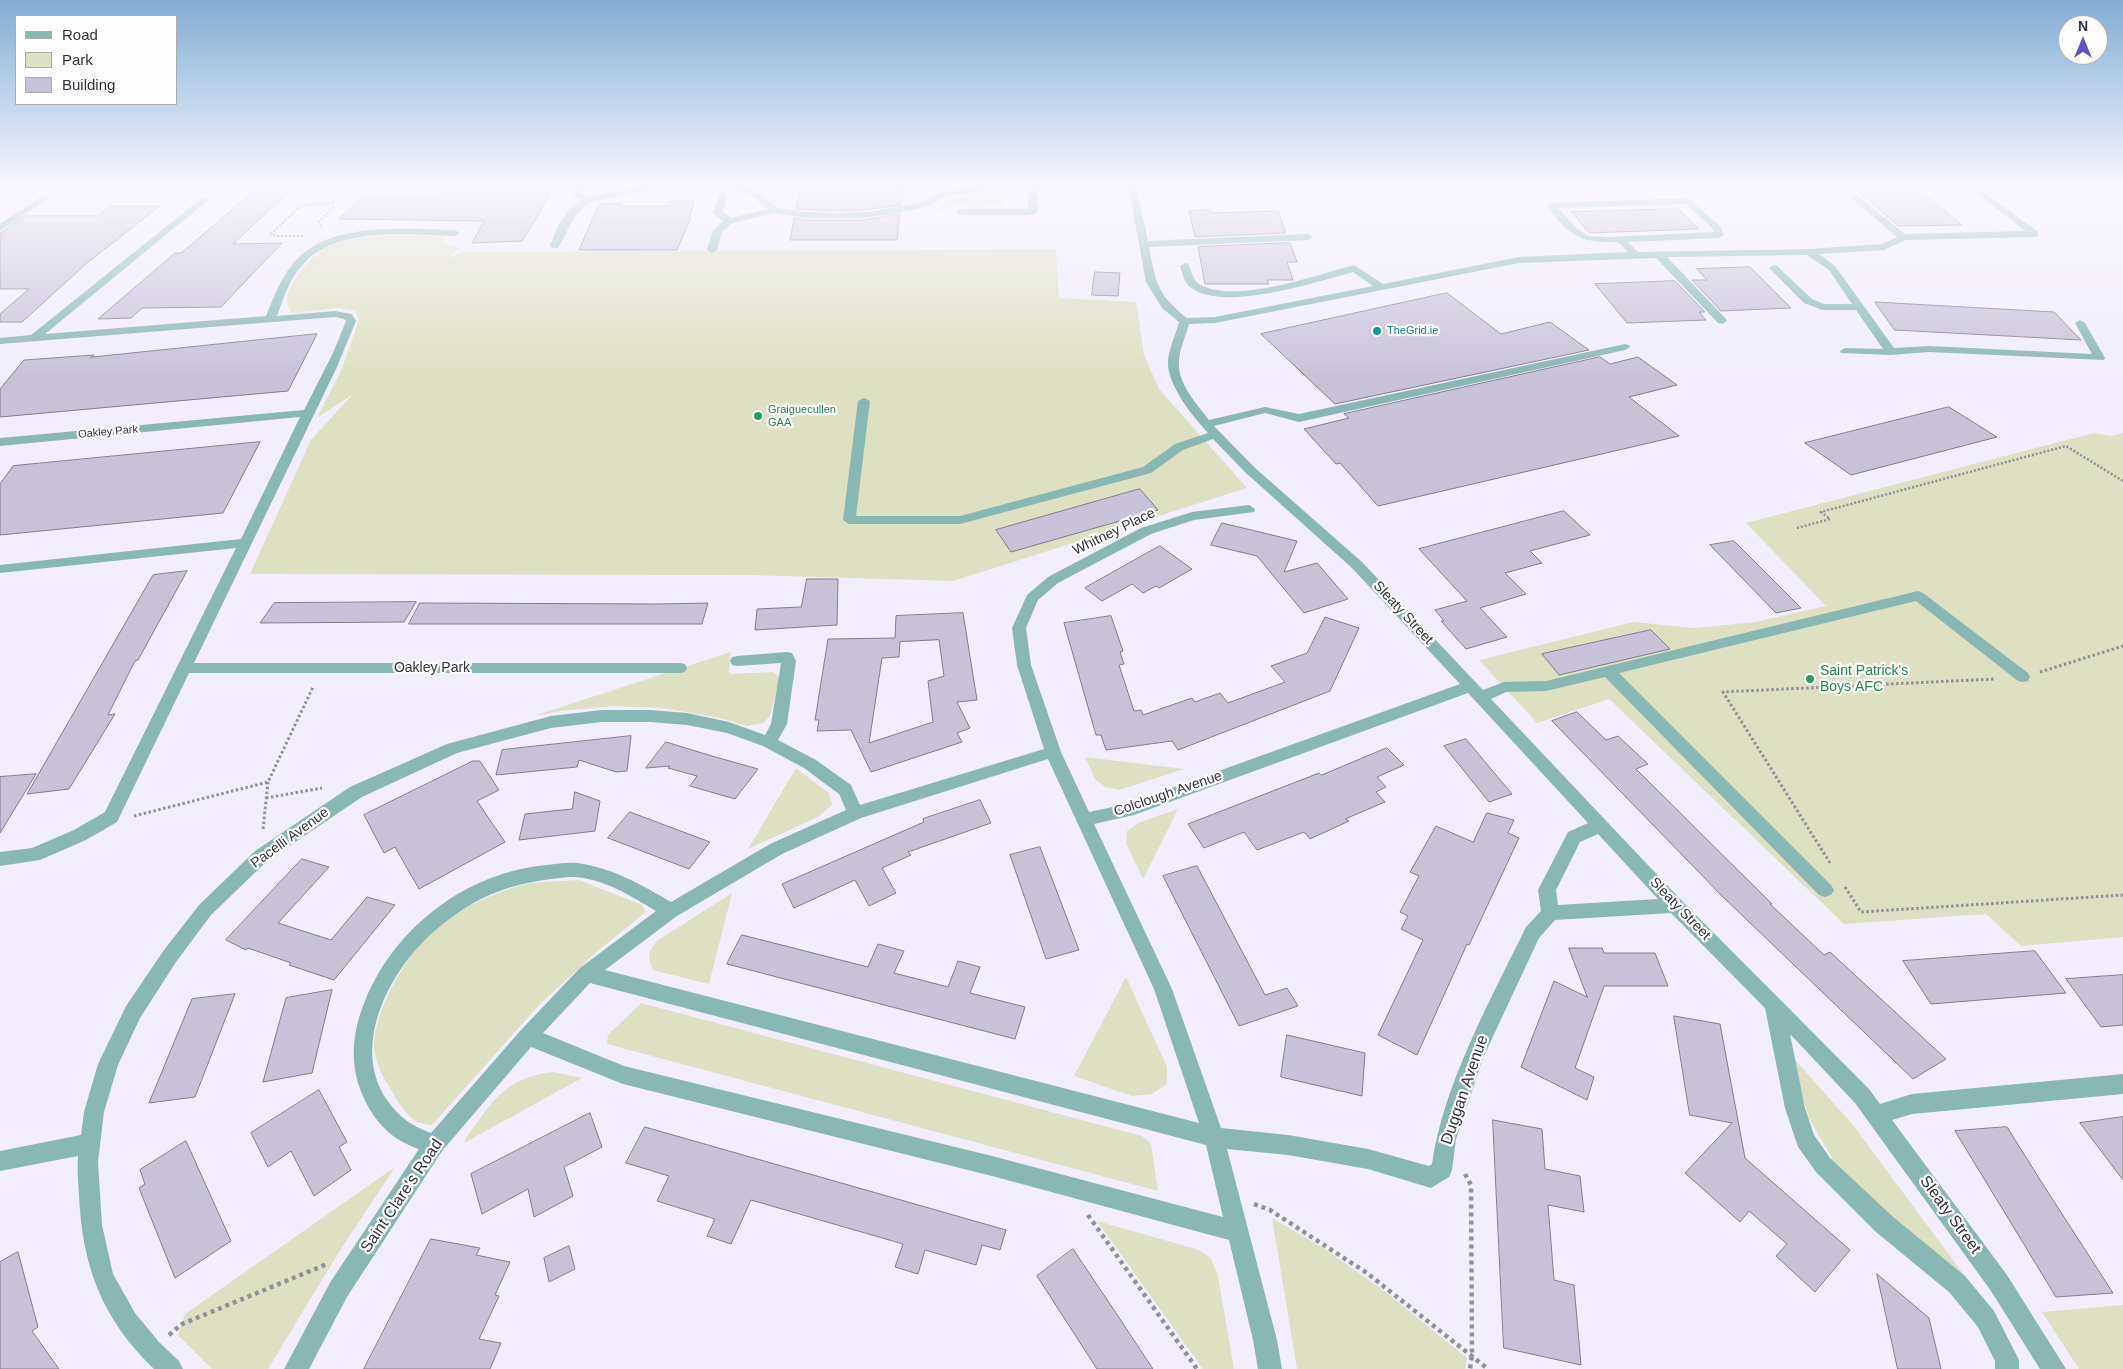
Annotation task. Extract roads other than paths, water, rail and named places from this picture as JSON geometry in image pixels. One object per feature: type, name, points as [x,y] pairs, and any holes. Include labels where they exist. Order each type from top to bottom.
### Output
[{"type":"street","points":[[33,339],[144,249]]},
{"type":"street","points":[[270,320],[282,288],[301,260],[315,249]]},
{"type":"street","points":[[1144,249],[1151,282],[1166,306],[1185,321],[1215,320],[1519,260],[1635,255],[1809,252],[1848,249]]},
{"type":"street","points":[[1181,249],[1189,278],[1194,285],[1204,290],[1221,293],[1266,291],[1354,268],[1381,287]]},
{"type":"street","points":[[1630,249],[1635,255]]},
{"type":"street","points":[[1725,249],[1729,253]]},
{"type":"street","points":[[1809,252],[1832,268],[1891,352]]},
{"type":"street","points":[[1659,255],[1722,321]]},
{"type":"street","points":[[1774,268],[1808,301],[1822,307],[1859,307]]},
{"type":"street","points":[[0,341],[335,314],[348,316],[352,321],[343,345],[307,414],[246,544],[183,668],[111,818],[80,835],[34,855],[0,858]]},
{"type":"street","name":"Sleaty Street","points":[[1185,321],[1173,362],[1175,374],[1182,390],[1206,424],[1250,470],[1357,565],[1675,905],[1862,1096],[1999,1282],[2054,1369]]},
{"type":"street","points":[[1845,351],[1891,352],[1929,349],[2100,358],[2080,323]]},
{"type":"street","points":[[1206,424],[1265,410],[1299,418],[1625,347]]},
{"type":"street","points":[[864,401],[849,520],[960,520],[1147,470],[1179,448],[1216,435]]},
{"type":"street","name":"Oakley Park","points":[[0,442],[307,414]]},
{"type":"street","name":"Whitney Place","points":[[1053,752],[1024,664],[1019,628],[1032,598],[1053,580],[1146,531],[1192,516],[1249,509]]},
{"type":"street","points":[[0,569],[246,544]]},
{"type":"street","name":"Colclough Avenue","points":[[1084,820],[1128,810],[1477,692],[1504,687],[1546,686],[1918,596],[2023,677]]},
{"type":"street","points":[[737,661],[787,657],[789,661],[778,724],[770,742]]},
{"type":"street","name":"Oakley Park","points":[[183,668],[680,668]]},
{"type":"street","points":[[1608,671],[1825,890]]},
{"type":"street","name":"Pacelli Avenue","points":[[171,1369],[150,1350],[127,1321],[103,1278],[92,1225],[88,1162],[94,1112],[108,1064],[133,1012],[170,956],[205,910],[260,856],[356,792],[453,748],[551,722],[602,716],[650,716],[687,720],[729,728],[770,742],[810,764],[845,790],[856,813]]},
{"type":"street","points":[[1053,752],[1163,989],[1214,1137],[1230,1195],[1236,1231],[1265,1340],[1270,1369]]},
{"type":"street","name":"Saint Clare's Road","points":[[296,1369],[339,1290],[434,1144],[528,1036],[587,974],[635,936],[671,911],[776,849],[856,813],[1053,752]]},
{"type":"street","points":[[1601,825],[1574,837],[1547,890],[1550,913],[1675,905]]},
{"type":"street","points":[[434,1144],[398,1129],[373,1097],[364,1072],[364,1036],[374,997],[401,954],[430,924],[464,900],[491,885],[516,876],[546,871],[577,870],[608,879],[644,895],[671,911]]},
{"type":"street","name":"Duggan Avenue","points":[[1214,1137],[1288,1145],[1368,1160],[1431,1177],[1442,1170],[1446,1139],[1474,1057],[1532,934],[1550,913]]},
{"type":"street","points":[[587,974],[1214,1137]]},
{"type":"street","points":[[1774,1004],[1794,1108],[1805,1140],[1823,1165],[1884,1224],[1957,1284],[1986,1319],[2007,1360],[2007,1369]]},
{"type":"street","points":[[528,1036],[623,1075],[1084,1190],[1236,1231]]},
{"type":"street","points":[[1877,1115],[1912,1104],[2123,1084]]},
{"type":"street","points":[[0,1160],[90,1144]]},
{"type":"place","name":"TheGrid.ie","points":[[1377,331]]},
{"type":"place","name":"Graiguecullen GAA","points":[[758,416]]},
{"type":"place","name":"Saint Patrick's Boys AFC","points":[[1810,679]]}]
